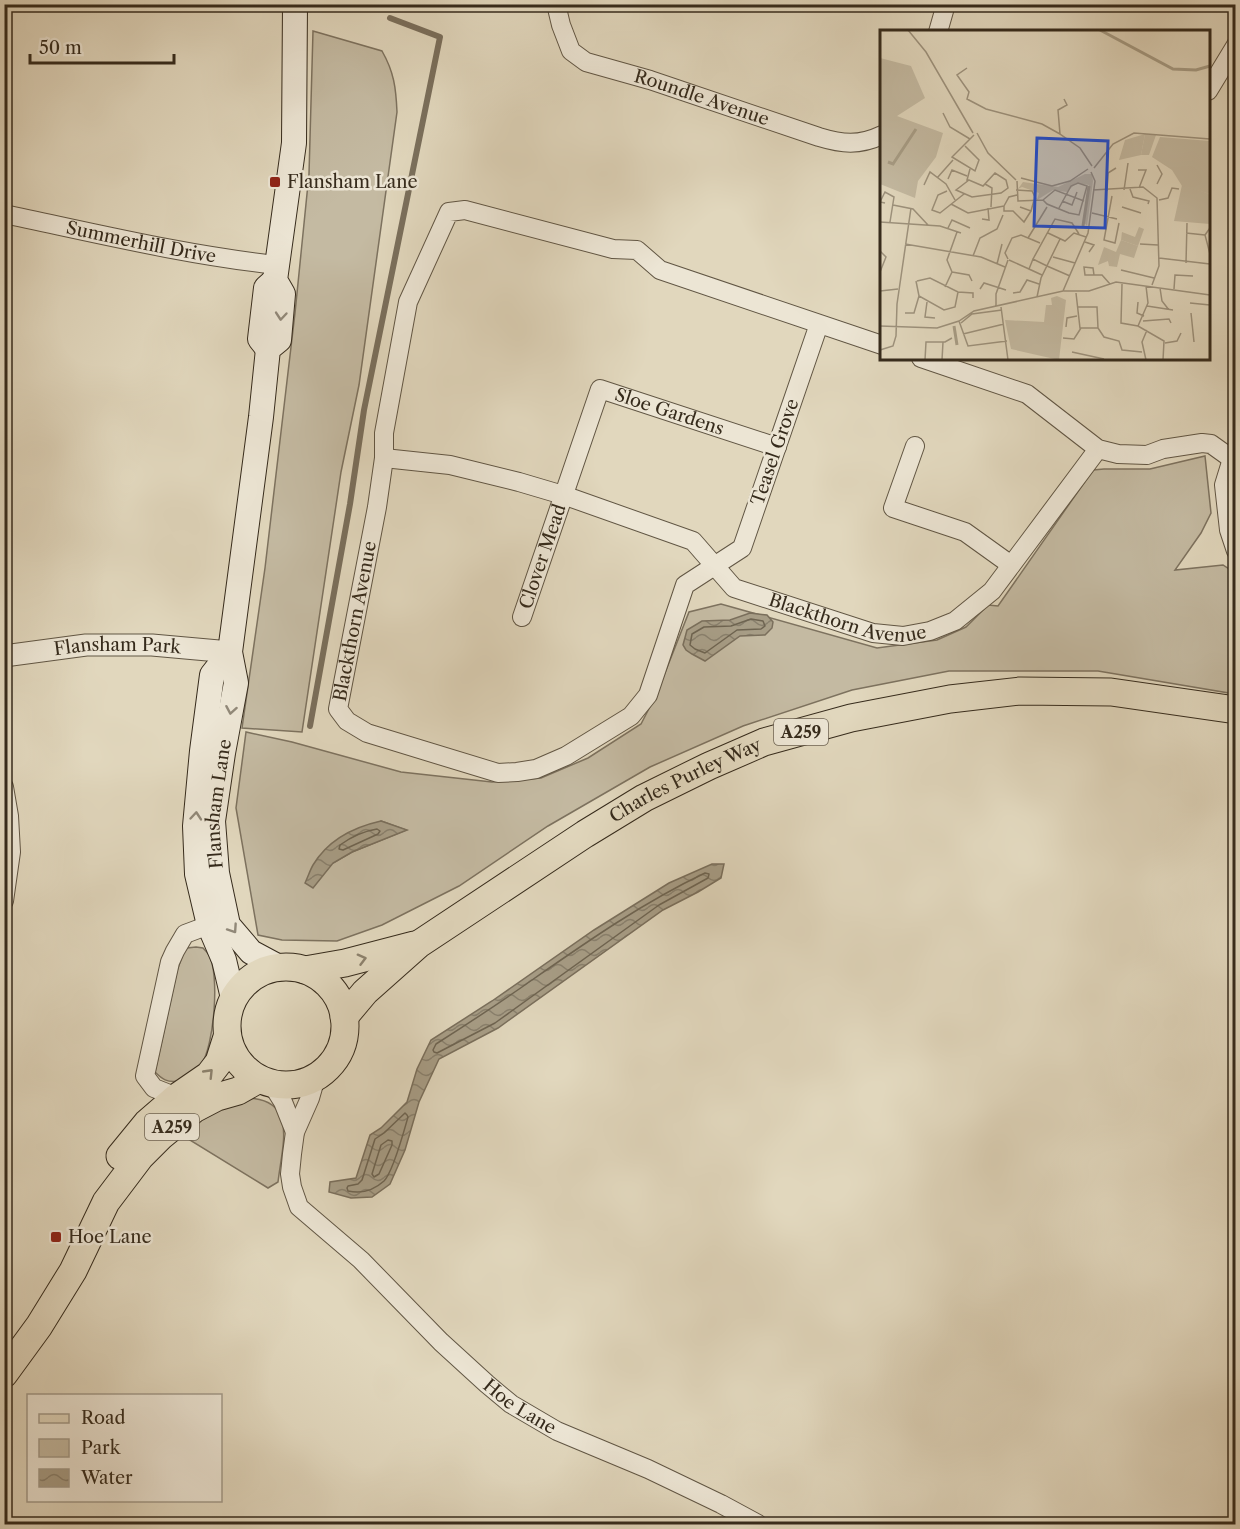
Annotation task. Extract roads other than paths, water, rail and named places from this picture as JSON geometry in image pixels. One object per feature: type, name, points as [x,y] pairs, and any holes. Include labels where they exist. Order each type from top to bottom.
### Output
[{"type":"main road","name":"Flansham Lane","points":[[279,967],[251,952],[228,925],[216,873],[213,822],[236,682],[230,652],[268,349],[279,340],[283,294],[276,273],[294,143],[295,4]]},
{"type":"main road","name":"Flansham Lane","points":[[230,652],[212,675],[195,826],[197,874],[209,925],[224,960],[233,998]]},
{"type":"main road","name":"Charles Purley Way","points":[[344,1017],[365,992],[418,944],[585,834],[644,798],[764,742],[851,718],[950,699],[1020,691],[1111,692],[1236,710]]},
{"type":"main road","name":"Charles Purley Way","points":[[305,970],[345,963],[418,944]]},
{"type":"main road","points":[[279,967],[305,970],[320,977],[332,988],[340,1002],[344,1017],[344,1035],[339,1052],[329,1066],[316,1077],[302,1083],[287,1085],[265,1081],[244,1068],[234,1054],[227,1037],[226,1024],[233,998],[241,987],[252,977],[265,970],[279,967]]},
{"type":"main road","name":"A259","points":[[106,1202],[110,1175],[118,1158],[147,1123],[177,1097],[209,1076],[219,1062],[227,1037]]},
{"type":"main road","name":"A259","points":[[4,1374],[39,1326],[73,1271],[106,1202],[140,1157],[194,1109],[217,1097],[265,1081]]},
{"type":"street","name":"Roundle Avenue","points":[[556,4],[571,51],[586,62],[650,80],[840,144],[861,142],[880,136]]},
{"type":"street","points":[[939,30],[946,4]]},
{"type":"street","points":[[1210,89],[1236,45]]},
{"type":"street","name":"Blackthorn Avenue","points":[[880,344],[660,270],[638,250],[613,249],[465,210],[449,212],[408,302],[384,433],[384,458],[377,507],[338,709],[347,721],[367,733],[498,773],[536,769],[566,756],[631,716],[648,695],[684,585],[713,565],[734,588],[873,633],[903,636],[930,631],[955,621],[992,591],[1098,449]]},
{"type":"street","name":"Summerhill Drive","points":[[4,214],[236,261],[276,273]]},
{"type":"street","name":"Teasel Grove","points":[[713,565],[742,548],[819,324]]},
{"type":"street","points":[[927,360],[1027,394],[1098,449],[1118,454],[1147,455],[1163,449],[1211,444],[1234,459],[1224,485],[1228,530],[1236,551]]},
{"type":"street","name":"Sloe Gardens","points":[[563,495],[600,389],[777,447]]},
{"type":"street","points":[[915,446],[893,508],[965,532],[1011,566]]},
{"type":"street","points":[[384,458],[450,465],[563,495],[693,541],[713,565]]},
{"type":"street","name":"Clover Mead","points":[[522,617],[563,495]]},
{"type":"street","name":"Flansham Park","points":[[4,656],[86,645],[152,645],[230,652]]},
{"type":"street","points":[[4,787],[9,816],[11,852],[4,902]]},
{"type":"street","points":[[177,1097],[154,1088],[145,1076],[172,956],[185,934],[209,925]]},
{"type":"street","name":"Hoe Lane","points":[[316,1077],[310,1098],[295,1132],[290,1174],[299,1207],[361,1260],[441,1342],[511,1404],[558,1431],[648,1469],[758,1524]]},
{"type":"street","name":"Hoe Lane","points":[[265,1081],[283,1102],[295,1132]]},
{"type":"water","points":[[750,613],[767,615],[773,622],[772,628],[765,635],[740,636],[705,661],[686,650],[683,645],[687,630],[702,621],[730,620]]},
{"type":"water","points":[[381,821],[407,830],[352,852],[333,863],[313,888],[305,883],[312,867],[326,848],[352,831]]},
{"type":"water","points":[[712,864],[724,864],[721,878],[663,910],[498,1028],[439,1059],[419,1102],[405,1150],[390,1184],[372,1197],[351,1198],[329,1192],[330,1182],[356,1178],[370,1135],[381,1128],[407,1102],[417,1069],[431,1040],[594,930],[669,883]]},
{"type":"waterway","points":[[310,726],[350,504],[364,410],[440,37],[390,18]]},
{"type":"place","name":"Flansham Lane","points":[[275,182]]},
{"type":"place","name":"Hoe Lane","points":[[56,1237]]}]
